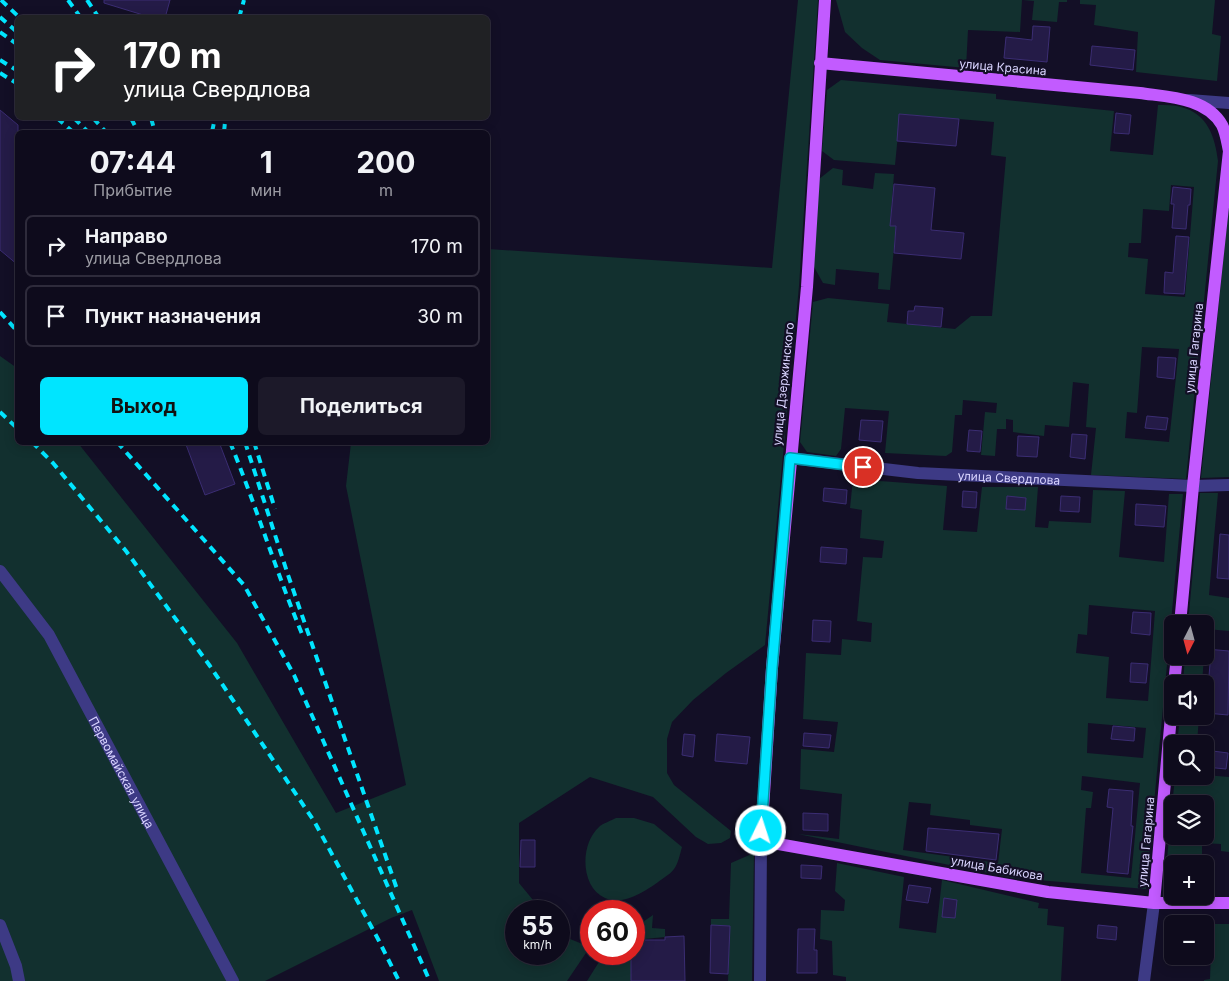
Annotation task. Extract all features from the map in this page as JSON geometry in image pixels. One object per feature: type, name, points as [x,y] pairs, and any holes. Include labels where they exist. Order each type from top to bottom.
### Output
[{"type":"main road","name":"улица Дзержинского","points":[[761,841],[772,668],[806,287],[825,0]]},
{"type":"main road","name":"улица Красина","points":[[820,63],[1140,93],[1182,99]]},
{"type":"main road","name":"улица Гагарина","points":[[1181,615],[1228,151],[1227,138],[1222,125],[1214,115],[1199,105],[1182,99]]},
{"type":"main road","name":"улица Гагарина","points":[[1154,903],[1170,725]]},
{"type":"main road","name":"улица Бабикова","points":[[761,841],[1048,892],[1154,903],[1229,903]]},
{"type":"street","points":[[1182,99],[1229,103]]},
{"type":"street","points":[[1228,151],[1229,145]]},
{"type":"street","name":"улица Свердлова","points":[[790,458],[918,473],[1193,486],[1229,485]]},
{"type":"street","name":"Первомайская улица","points":[[0,571],[49,635],[233,981]]},
{"type":"street","name":"улица Дзержинского","points":[[760,981],[761,841]]},
{"type":"street","name":"улица Гагарина","points":[[1144,981],[1154,903]]},
{"type":"street","points":[[0,925],[16,966],[18,981]]},
{"type":"green space","points":[[798,0],[818,0],[799,286],[765,645],[693,700],[672,722],[667,739],[667,773],[674,785],[731,831],[730,838],[721,843],[708,844],[696,837],[653,797],[590,777],[519,823],[519,883],[533,900],[505,900],[505,965],[570,965],[570,939],[580,943],[580,962],[567,981],[439,981],[412,910],[391,918],[265,981],[0,981],[0,356],[15,367],[15,445],[80,445],[237,643],[336,813],[406,785],[346,486],[351,445],[490,445],[490,249],[772,268]]},
{"type":"green space","points":[[836,0],[1022,0],[1020,32],[968,30],[966,68],[880,60],[862,48],[845,32]]},
{"type":"green space","points":[[1023,0],[1067,0],[1067,2],[1059,2],[1057,22],[1032,20],[1034,1]]},
{"type":"green space","points":[[1080,0],[1215,0],[1212,34],[1221,36],[1217,81],[1136,72],[1138,32],[1094,25],[1096,5],[1080,4]]},
{"type":"green space","points":[[841,80],[996,94],[996,99],[1114,111],[1110,151],[1153,155],[1158,105],[1172,105],[1190,110],[1204,121],[1215,143],[1218,161],[1186,479],[1091,475],[1096,428],[1086,427],[1089,384],[1073,382],[1069,427],[1045,425],[1044,436],[1013,432],[1013,420],[1006,419],[1006,429],[997,429],[995,456],[981,455],[985,412],[996,413],[997,403],[963,400],[962,415],[955,415],[952,452],[946,456],[885,453],[889,411],[845,408],[841,449],[836,456],[807,452],[800,442],[813,302],[828,298],[889,304],[887,322],[955,329],[971,316],[992,316],[1006,157],[991,155],[994,122],[900,114],[895,165],[834,160],[822,151],[827,90]],"holes":[[[1171,185],[1194,187],[1185,297],[1145,294],[1148,259],[1128,257],[1129,243],[1141,243],[1143,209],[1169,211]],[[1142,347],[1179,349],[1169,442],[1125,438],[1127,412],[1137,413]]]},
{"type":"green space","points":[[833,168],[843,170],[842,185],[873,189],[875,173],[894,174],[890,225],[896,226],[890,290],[878,289],[879,273],[836,269],[835,285],[823,283],[813,265],[819,179]]},
{"type":"green space","points":[[1229,204],[1229,477],[1201,478]]},
{"type":"green space","points":[[853,479],[947,486],[943,530],[977,532],[982,487],[1038,487],[1035,527],[1048,528],[1049,521],[1091,523],[1093,490],[1125,491],[1119,557],[1164,562],[1169,494],[1183,494],[1172,615],[1164,615],[1164,665],[1167,665],[1166,675],[1164,675],[1164,697],[1146,889],[1013,878],[798,834],[839,839],[842,794],[800,789],[801,749],[834,752],[838,722],[803,719],[806,653],[841,655],[842,639],[871,642],[872,623],[857,621],[863,557],[882,558],[884,541],[860,538],[862,510],[850,508]],"holes":[[[1089,605],[1155,611],[1148,701],[1106,698],[1109,657],[1076,653],[1078,634],[1087,635]],[[1088,723],[1146,728],[1143,758],[1087,753]],[[1082,776],[1140,783],[1131,878],[1081,873],[1086,808],[1091,808],[1093,792],[1081,790]],[[909,802],[931,804],[930,815],[970,820],[970,825],[1002,829],[998,863],[903,850]]]},
{"type":"green space","points":[[1200,493],[1218,493],[1209,595],[1229,598],[1229,631],[1214,630],[1214,615],[1189,615]]},
{"type":"green space","points":[[1184,665],[1203,665],[1203,675],[1184,675]]},
{"type":"green space","points":[[1179,725],[1198,725],[1198,735],[1178,735]]},
{"type":"green space","points":[[1214,776],[1229,777],[1229,852],[1221,851],[1221,844],[1214,844],[1214,795],[1173,795],[1174,785],[1214,785]]},
{"type":"green space","points":[[616,818],[634,818],[654,824],[682,847],[677,864],[669,874],[637,895],[621,900],[605,898],[591,885],[586,865],[588,844],[593,834],[601,826]]},
{"type":"green space","points":[[1168,845],[1202,845],[1202,855],[1167,855]]},
{"type":"green space","points":[[754,853],[752,981],[728,981],[730,926],[711,925],[711,919],[729,919],[731,863]]},
{"type":"green space","points":[[837,863],[904,877],[899,928],[936,933],[942,880],[1039,903],[1038,908],[1048,909],[1047,925],[1064,927],[1061,981],[846,981],[846,977],[833,975],[832,941],[820,939],[821,910],[844,911],[845,900],[835,891]]},
{"type":"green space","points":[[653,915],[652,928],[665,929],[665,937],[645,939],[645,920]]},
{"type":"green space","points":[[1214,924],[1229,924],[1229,981],[1204,981],[1210,979],[1211,965],[1214,965]]},
{"type":"green space","points":[[597,965],[631,965],[631,981],[587,981]]},
{"type":"building","points":[[104,0],[170,0],[166,15],[143,15],[104,3]]},
{"type":"building","points":[[1033,26],[1050,27],[1047,62],[1004,58],[1006,37],[1032,40]]},
{"type":"building","points":[[1092,46],[1135,50],[1133,70],[1090,65]]},
{"type":"building","points":[[0,110],[18,125],[18,130],[15,130],[15,262],[0,250]]},
{"type":"building","points":[[1116,113],[1131,115],[1129,134],[1114,133]]},
{"type":"building","points":[[899,114],[959,119],[956,146],[897,141]]},
{"type":"building","points":[[894,184],[935,188],[931,230],[964,233],[961,259],[894,253],[896,226],[890,226]]},
{"type":"building","points":[[1173,187],[1191,189],[1186,229],[1172,228],[1174,204],[1171,204]]},
{"type":"building","points":[[1176,236],[1189,237],[1184,294],[1164,293],[1165,272],[1173,273]]},
{"type":"building","points":[[915,306],[943,308],[941,327],[907,324],[908,311],[914,311]]},
{"type":"building","points":[[1158,357],[1176,358],[1174,379],[1157,377]]},
{"type":"building","points":[[1147,416],[1168,418],[1166,430],[1145,428]]},
{"type":"building","points":[[861,420],[883,421],[881,442],[859,440]]},
{"type":"building","points":[[969,430],[982,431],[980,452],[967,451]]},
{"type":"building","points":[[1072,434],[1087,435],[1085,459],[1070,457]]},
{"type":"building","points":[[1018,436],[1039,437],[1037,457],[1017,456]]},
{"type":"building","points":[[186,445],[220,445],[235,484],[205,495]]},
{"type":"building","points":[[824,488],[847,490],[846,504],[823,501]]},
{"type":"building","points":[[963,491],[977,492],[976,508],[962,507]]},
{"type":"building","points":[[1007,496],[1026,498],[1025,510],[1006,509]]},
{"type":"building","points":[[1061,496],[1080,497],[1079,512],[1060,511]]},
{"type":"building","points":[[1136,504],[1166,506],[1164,527],[1135,525]]},
{"type":"building","points":[[1220,534],[1229,535],[1229,579],[1217,578]]},
{"type":"building","points":[[821,547],[847,549],[846,564],[820,562]]},
{"type":"building","points":[[1133,612],[1151,613],[1150,635],[1131,633]]},
{"type":"building","points":[[813,620],[831,621],[830,642],[812,641]]},
{"type":"building","points":[[1214,650],[1229,651],[1228,715],[1214,714],[1214,675],[1209,675],[1210,665],[1214,665]]},
{"type":"building","points":[[1131,663],[1148,664],[1146,683],[1130,682]]},
{"type":"building","points":[[1113,726],[1135,728],[1134,741],[1111,739]]},
{"type":"building","points":[[804,733],[831,735],[829,748],[803,746]]},
{"type":"building","points":[[684,734],[695,735],[693,757],[682,755]]},
{"type":"building","points":[[717,734],[750,737],[747,764],[715,761]]},
{"type":"building","points":[[1214,751],[1228,753],[1226,769],[1214,768]]},
{"type":"building","points":[[1109,789],[1133,791],[1131,826],[1133,826],[1128,874],[1107,872],[1113,808],[1107,807]]},
{"type":"building","points":[[803,813],[828,814],[828,831],[803,830]]},
{"type":"building","points":[[928,828],[999,834],[996,860],[926,851]]},
{"type":"building","points":[[521,840],[535,840],[535,867],[520,867]]},
{"type":"building","points":[[801,865],[822,866],[821,879],[801,878]]},
{"type":"building","points":[[909,885],[931,888],[928,903],[906,900]]},
{"type":"building","points":[[944,898],[957,900],[955,918],[942,917]]},
{"type":"building","points":[[711,925],[730,926],[728,974],[710,973]]},
{"type":"building","points":[[1098,925],[1117,927],[1116,940],[1097,938]]},
{"type":"building","points":[[798,929],[815,929],[814,950],[817,950],[817,973],[797,973]]},
{"type":"building","points":[[684,936],[685,981],[631,981],[631,965],[645,965],[645,940],[665,940],[665,937]]},
{"type":"railway","points":[[1,0],[17,15]]},
{"type":"railway","points":[[68,0],[79,15]]},
{"type":"railway","points":[[87,0],[97,15]]},
{"type":"railway","points":[[240,15],[244,0]]},
{"type":"railway","points":[[0,17],[15,30]]},
{"type":"railway","points":[[0,32],[15,43]]},
{"type":"railway","points":[[0,60],[15,69]]},
{"type":"railway","points":[[0,73],[15,82]]},
{"type":"railway","points":[[59,120],[71,130]]},
{"type":"railway","points":[[76,120],[86,130]]},
{"type":"railway","points":[[95,120],[104,130]]},
{"type":"railway","points":[[132,120],[137,130]]},
{"type":"railway","points":[[152,120],[154,130]]},
{"type":"railway","points":[[212,130],[215,120]]},
{"type":"railway","points":[[224,130],[225,122]]},
{"type":"railway","points":[[0,312],[15,329]]},
{"type":"railway","points":[[0,412],[15,426]]},
{"type":"railway","points":[[35,445],[53,463],[126,551],[210,666],[314,821],[399,981]]},
{"type":"railway","points":[[120,445],[244,585],[294,675],[428,977]]},
{"type":"railway","points":[[231,445],[302,634]]},
{"type":"railway","points":[[246,445],[288,575],[398,892]]},
{"type":"railway","points":[[255,445],[275,509]]},
{"type":"route","points":[[761,831],[772,668],[790,458],[863,467]]}]
